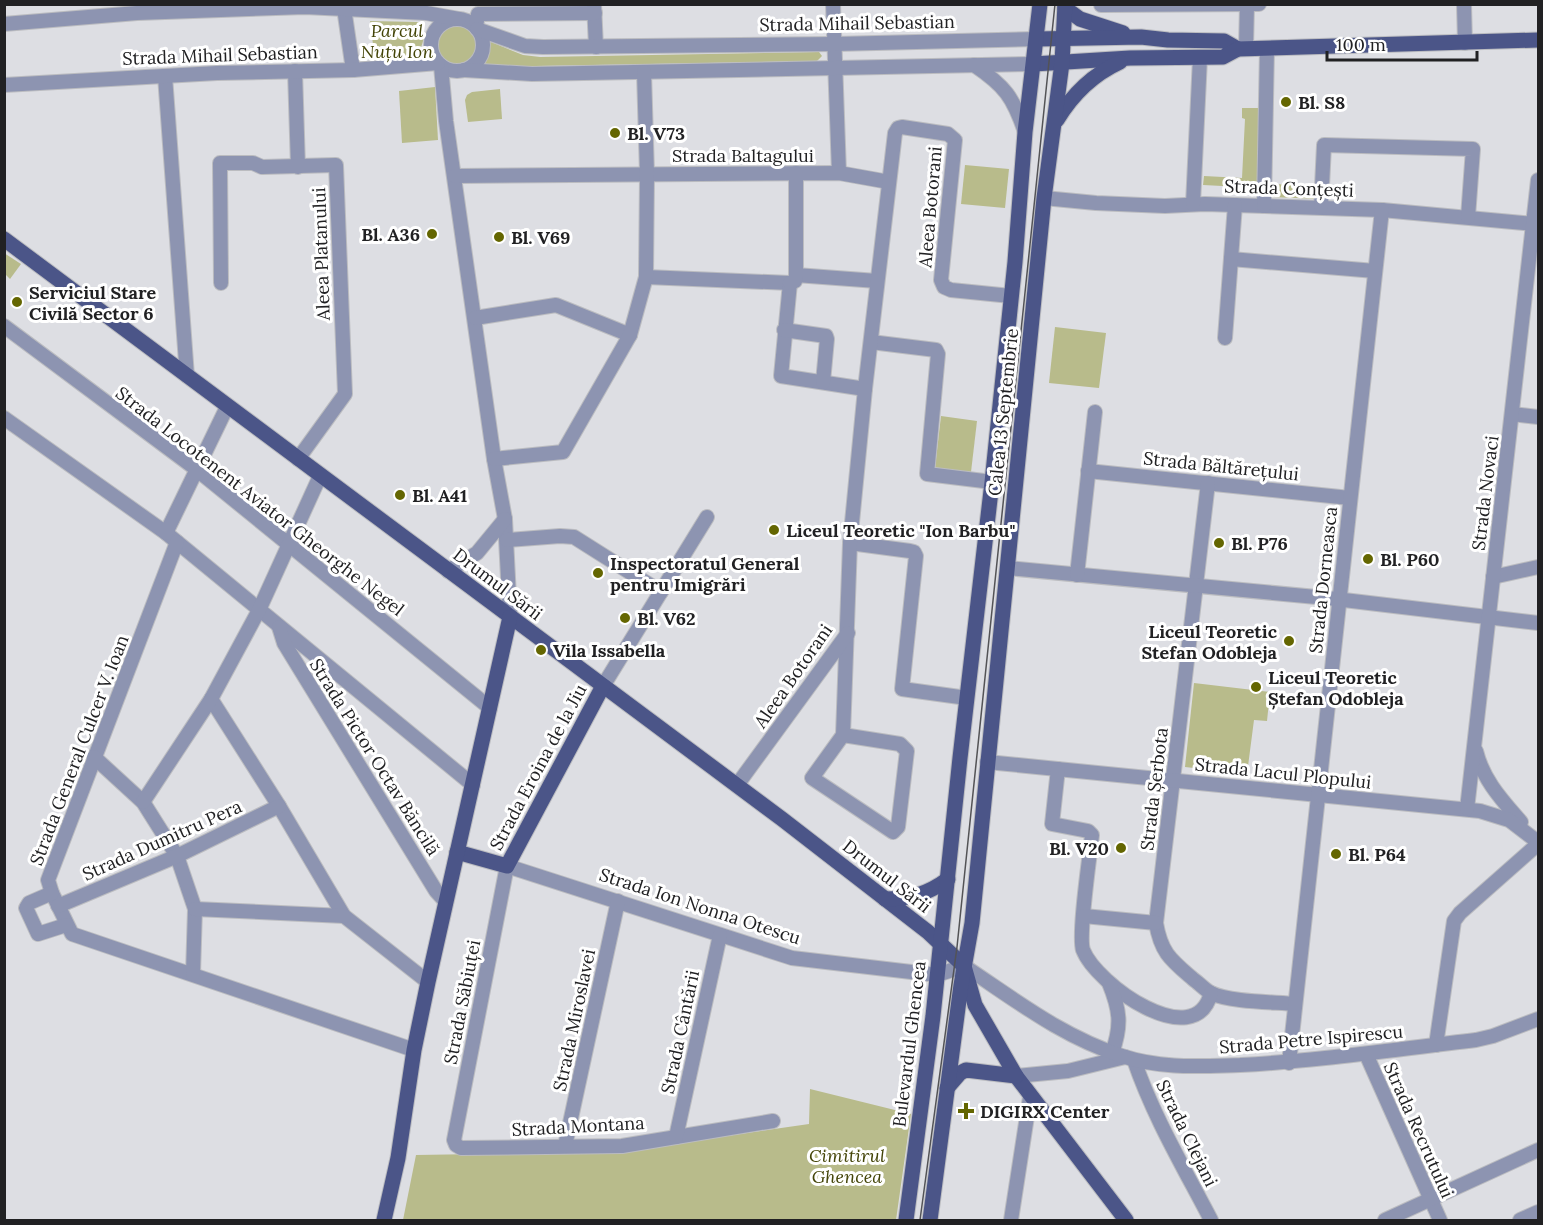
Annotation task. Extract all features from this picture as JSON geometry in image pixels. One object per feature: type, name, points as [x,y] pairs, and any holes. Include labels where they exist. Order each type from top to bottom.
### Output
[{"type":"main road","name":"Calea 13 Septembrie","points":[[941,944],[992,482],[1025,132],[1040,4]]},
{"type":"main road","name":"Calea 13 Septembrie","points":[[964,966],[972,923],[1044,198],[1062,63],[1065,6]]},
{"type":"main road","points":[[1065,6],[1074,16],[1087,22],[1140,37]]},
{"type":"main road","name":"Strada Mihail Sebastian","points":[[1037,39],[1140,37],[1224,41],[1242,49]]},
{"type":"main road","name":"Strada Mihail Sebastian","points":[[1034,64],[1130,58],[1223,57],[1242,49],[1539,40]]},
{"type":"main road","points":[[1055,122],[1081,89],[1103,72],[1130,58]]},
{"type":"main road","name":"Drumul Sării","points":[[4,239],[737,785],[885,899],[941,944],[964,966]]},
{"type":"main road","points":[[384,1221],[398,1158],[414,1050],[428,982],[510,617]]},
{"type":"main road","name":"Strada Eroina de la Jiu","points":[[507,866],[603,686]]},
{"type":"main road","name":"Strada Ion Nonna Otescu","points":[[456,852],[507,866]]},
{"type":"main road","points":[[885,899],[910,898],[926,893],[948,879]]},
{"type":"main road","name":"Bulevardul Ghencea","points":[[906,1221],[941,944]]},
{"type":"main road","points":[[964,966],[975,1005],[1016,1076],[1126,1221]]},
{"type":"main road","points":[[930,1221],[964,966]]},
{"type":"main road","points":[[947,1088],[960,1073],[966,1070],[1016,1076]]},
{"type":"street","points":[[833,4],[839,172],[889,182]]},
{"type":"street","points":[[1101,5],[1259,4]]},
{"type":"street","points":[[1464,4],[1465,43]]},
{"type":"street","points":[[1242,49],[1247,5]]},
{"type":"street","points":[[4,24],[137,13],[305,7],[426,13],[470,22],[477,28]]},
{"type":"street","points":[[344,8],[353,70]]},
{"type":"street","points":[[442,87],[447,78],[471,67],[482,53],[483,45],[477,28],[478,14],[594,9],[596,47]]},
{"type":"street","points":[[459,19],[443,23],[432,36],[431,52],[439,65],[494,459],[505,519],[510,617]]},
{"type":"street","name":"Strada Mihail Sebastian","points":[[477,28],[525,46],[835,44],[1037,39]]},
{"type":"street","points":[[1264,206],[1267,48]]},
{"type":"street","points":[[1193,204],[1200,58]]},
{"type":"street","name":"Strada Mihail Sebastian","points":[[460,71],[532,74],[1034,64]]},
{"type":"street","points":[[439,65],[460,71]]},
{"type":"street","name":"Strada Mihail Sebastian","points":[[4,85],[439,65]]},
{"type":"street","points":[[974,65],[998,82],[1008,93],[1015,103],[1025,132]]},
{"type":"street","name":"Aleea Platanului","points":[[295,72],[298,166],[336,165],[345,394],[298,459]]},
{"type":"street","name":"Strada Baltagului","points":[[494,459],[563,452],[632,332],[646,277],[644,72]]},
{"type":"street","points":[[165,76],[187,376]]},
{"type":"street","name":"Aleea Botorani","points":[[737,785],[848,633],[850,543],[870,342],[897,128],[948,134],[955,140],[941,280],[944,287],[951,290],[1011,296]]},
{"type":"street","points":[[1321,207],[1324,145],[1473,149],[1468,217]]},
{"type":"street","points":[[221,283],[220,163],[253,163],[262,167],[298,166]]},
{"type":"street","name":"Strada Baltagului","points":[[455,176],[839,172]]},
{"type":"street","points":[[796,173],[793,279],[784,330],[781,376],[865,389]]},
{"type":"street","name":"Strada Novaci","points":[[1467,809],[1512,414],[1534,261],[1533,224],[1539,180]]},
{"type":"street","name":"Strada Conțești","points":[[1044,198],[1165,206],[1193,204],[1382,210],[1533,224]]},
{"type":"street","points":[[1225,338],[1235,205]]},
{"type":"street","name":"Strada Dorneasca","points":[[1289,1062],[1382,210]]},
{"type":"street","points":[[1231,259],[1375,271]]},
{"type":"street","points":[[646,277],[878,281]]},
{"type":"street","points":[[475,318],[556,305],[632,332]]},
{"type":"street","name":"Strada Locotenent Aviator Gheorghe Negel","points":[[4,326],[196,469],[490,708]]},
{"type":"street","points":[[784,330],[826,336],[823,382]]},
{"type":"street","points":[[870,342],[936,350],[938,354],[927,474],[992,482]]},
{"type":"street","points":[[166,533],[227,407]]},
{"type":"street","points":[[1077,574],[1095,412]]},
{"type":"street","points":[[1512,414],[1539,417]]},
{"type":"street","points":[[4,418],[166,533],[472,785]]},
{"type":"street","name":"Strada Băltărețului","points":[[1088,471],[1350,498]]},
{"type":"street","points":[[143,802],[211,699],[259,610],[320,476]]},
{"type":"street","name":"Strada Șerbota","points":[[1208,483],[1156,923],[1161,947],[1168,957],[1211,993],[1233,998],[1294,1004]]},
{"type":"street","points":[[603,686],[707,517]]},
{"type":"street","points":[[448,571],[477,553],[505,519]]},
{"type":"street","points":[[507,540],[574,537],[661,592]]},
{"type":"street","name":"Strada General Culcer V. Ioan","points":[[66,925],[48,880],[177,542]]},
{"type":"street","points":[[850,543],[910,551],[916,556],[902,689],[967,698]]},
{"type":"street","points":[[1493,577],[1539,567]]},
{"type":"street","points":[[1007,568],[1339,599],[1539,623]]},
{"type":"street","name":"Strada Pictor Octav Băncilă","points":[[279,627],[284,643],[436,891],[446,903]]},
{"type":"street","points":[[843,735],[900,744],[906,750],[898,826],[895,831],[889,831],[812,778],[843,735],[848,633]]},
{"type":"street","points":[[211,699],[279,806],[344,916],[428,982]]},
{"type":"street","points":[[1436,1045],[1454,921],[1539,842],[1492,787],[1482,771],[1474,743]]},
{"type":"street","points":[[94,757],[143,802],[177,856],[195,909],[193,974]]},
{"type":"street","name":"Strada Lacul Plopului","points":[[987,762],[1490,812],[1509,820],[1539,842]]},
{"type":"street","points":[[1058,769],[1052,824],[1088,831],[1092,835],[1081,943],[1084,951],[1097,970],[1109,982],[1136,1002],[1159,1013],[1188,1018],[1207,1006],[1211,993]]},
{"type":"street","name":"Strada Dumitru Pera","points":[[66,925],[38,934],[26,908],[29,903],[55,900],[177,856],[279,806]]},
{"type":"street","name":"Strada Ion Nonna Otescu","points":[[507,866],[792,958],[937,975]]},
{"type":"street","name":"Strada Săbiuței","points":[[456,1145],[454,1140],[456,1129],[507,866]]},
{"type":"street","name":"Strada Miroslavei","points":[[565,1146],[618,901]]},
{"type":"street","points":[[195,909],[344,916]]},
{"type":"street","points":[[1084,916],[1156,923]]},
{"type":"street","points":[[66,925],[72,934],[414,1050]]},
{"type":"street","name":"Strada Cântării","points":[[676,1137],[720,935]]},
{"type":"street","points":[[937,975],[964,966]]},
{"type":"street","name":"Strada Petre Ispirescu","points":[[964,966],[1049,1024],[1124,1057],[1173,1066],[1289,1062],[1366,1054],[1493,1036],[1539,1019]]},
{"type":"street","points":[[1016,1076],[1061,1072],[1124,1057],[1119,1035],[1118,1008],[1109,982]]},
{"type":"street","name":"Strada Recrutului","points":[[1366,1054],[1440,1221]]},
{"type":"street","name":"Strada Clejani","points":[[1124,1057],[1141,1080],[1211,1221]]},
{"type":"street","points":[[1012,1220],[1030,1097]]},
{"type":"street","name":"Strada Montana","points":[[456,1145],[461,1148],[622,1146],[773,1121]]},
{"type":"street","points":[[1385,1221],[1539,1150]]},
{"type":"street","points":[[1520,1221],[1539,1212]]},
{"type":"green space","name":"Parcul Nuțu Ion","points":[[370,21],[418,22],[424,35],[422,46],[414,59],[375,60]]},
{"type":"green space","points":[[457,26],[470,32],[476,45],[470,58],[457,64],[444,58],[438,45],[444,32]]},
{"type":"green space","points":[[491,42],[523,55],[540,57],[819,52],[822,56],[817,61],[485,67],[482,64]]},
{"type":"green space","points":[[435,87],[438,140],[402,143],[399,91]]},
{"type":"green space","points":[[500,89],[502,119],[468,122],[465,100],[467,95],[472,92]]},
{"type":"green space","points":[[1242,108],[1264,108],[1261,188],[1203,185],[1204,176],[1242,178],[1245,119],[1242,118]]},
{"type":"green space","points":[[965,165],[1009,169],[1005,208],[961,204]]},
{"type":"green space","points":[[1272,184],[1320,186],[1319,199],[1271,197]]},
{"type":"green space","points":[[4,253],[21,264],[10,279],[5,274]]},
{"type":"green space","points":[[1055,327],[1106,333],[1099,388],[1049,383]]},
{"type":"green space","points":[[941,416],[977,421],[971,472],[935,468]]},
{"type":"green space","points":[[1194,683],[1270,692],[1267,721],[1254,720],[1247,774],[1185,767]]},
{"type":"green space","name":"Cimitirul Ghencea","points":[[810,1089],[911,1114],[896,1220],[403,1220],[416,1155],[616,1152],[809,1124]]},
{"type":"tram line","points":[[920,1220],[957,947],[1055,4]]},
{"type":"place","name":"Bl. S8","points":[[1286,102]]},
{"type":"place","name":"Bl. V73","points":[[615,133]]},
{"type":"place","name":"Bl. A36","points":[[432,234]]},
{"type":"place","name":"Bl. V69","points":[[499,237]]},
{"type":"place","name":"Serviciul Stare Civilă Sector 6","points":[[17,302]]},
{"type":"place","name":"Bl. A41","points":[[400,495]]},
{"type":"place","name":"Liceul Teoretic \"Ion Barbu\"","points":[[774,530]]},
{"type":"place","name":"Bl. P76","points":[[1219,543]]},
{"type":"place","name":"Bl. P60","points":[[1368,559]]},
{"type":"place","name":"Inspectoratul General pentru Imigrări","points":[[598,573]]},
{"type":"place","name":"Bl. V62","points":[[625,618]]},
{"type":"place","name":"Liceul Teoretic Stefan Odobleja","points":[[1289,641]]},
{"type":"place","name":"Vila Issabella","points":[[541,650]]},
{"type":"place","name":"Liceul Teoretic Ștefan Odobleja","points":[[1256,687]]},
{"type":"place","name":"Bl. V20","points":[[1121,848]]},
{"type":"place","name":"Bl. P64","points":[[1336,854]]},
{"type":"place","name":"DIGIRX Center","points":[[966,1111]]}]
